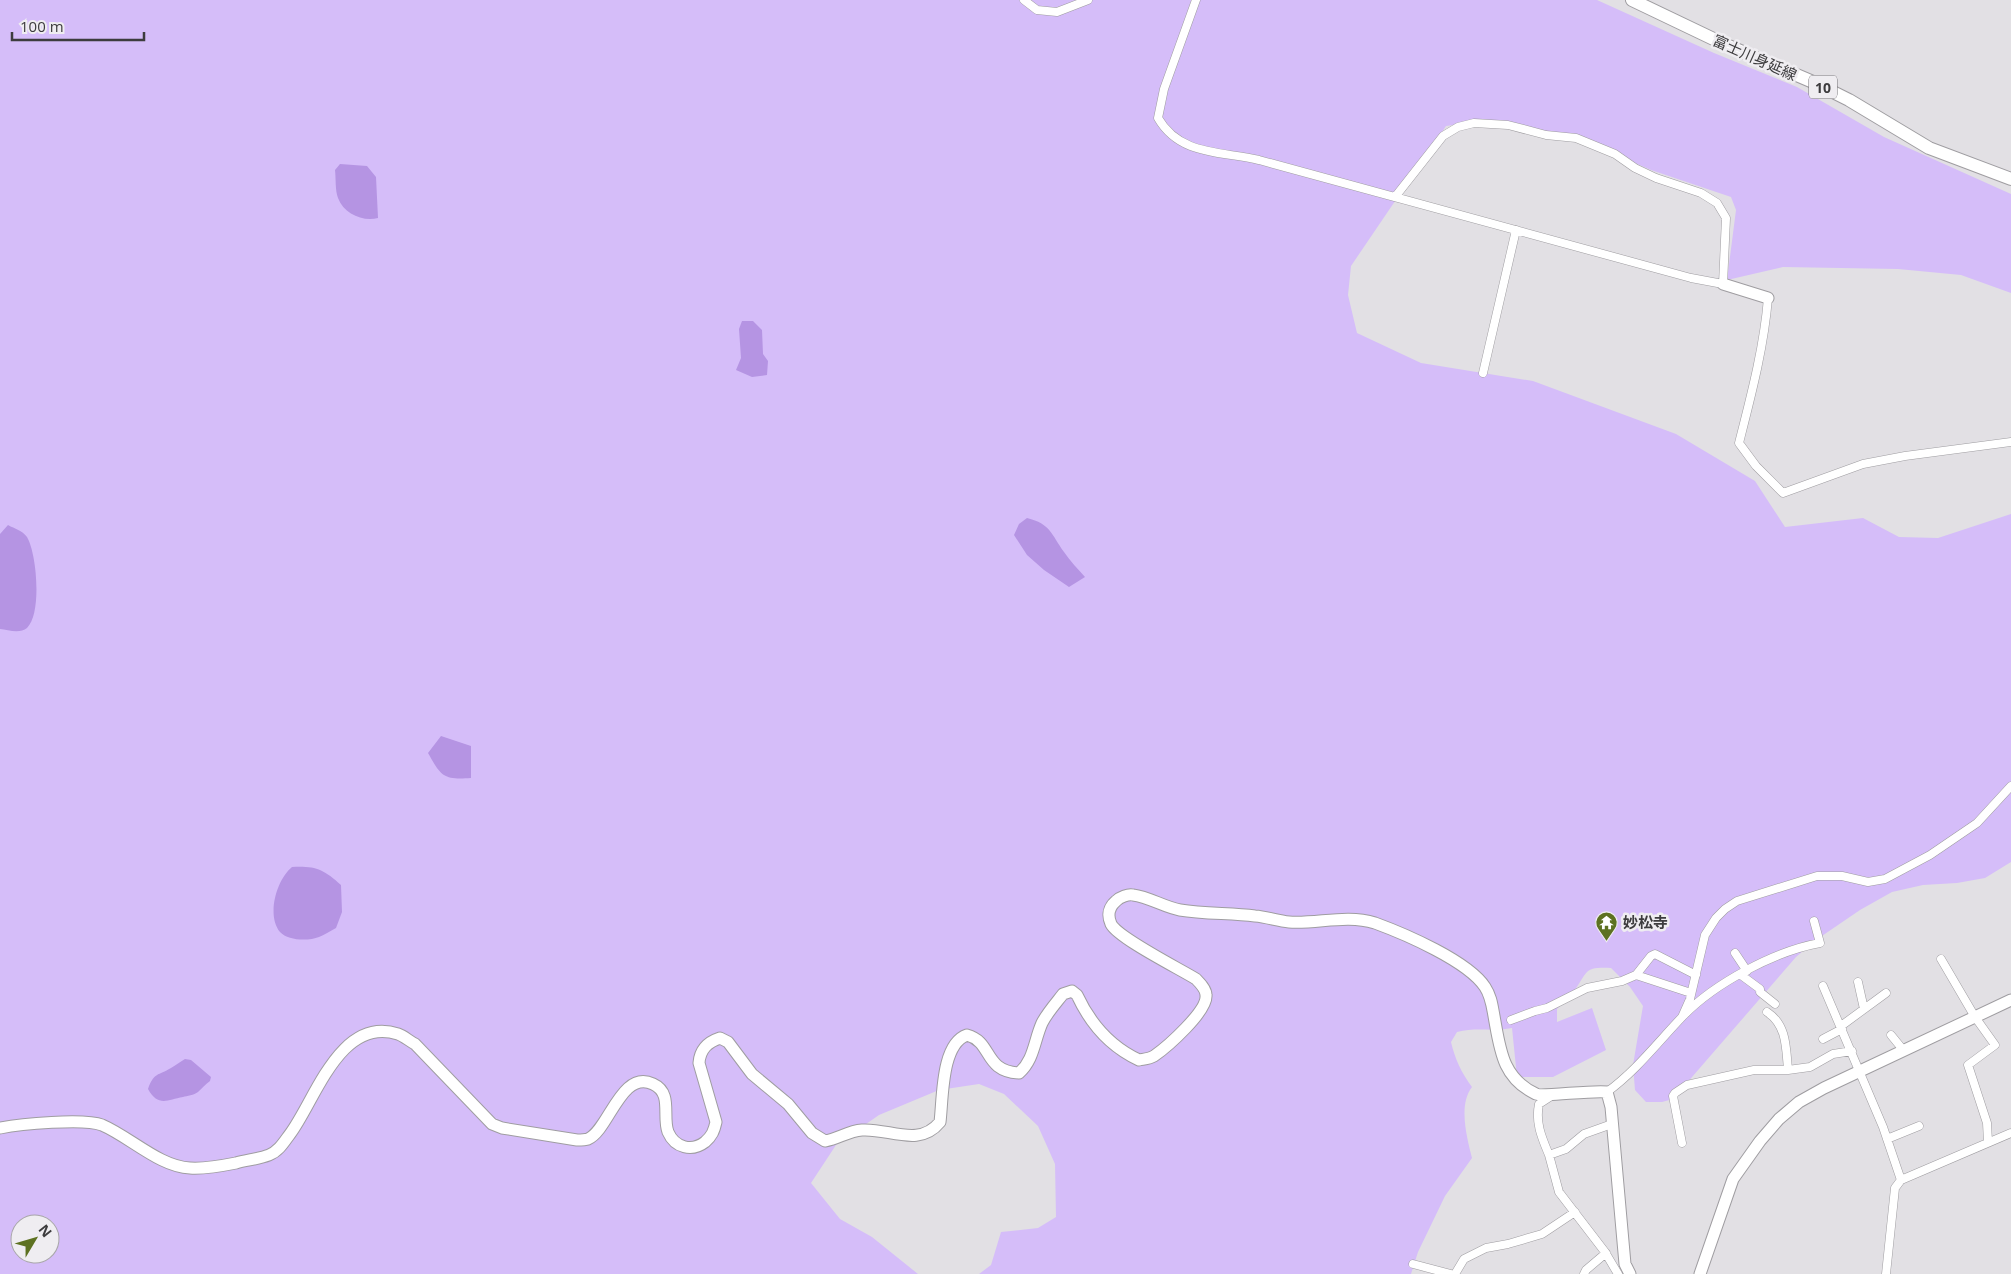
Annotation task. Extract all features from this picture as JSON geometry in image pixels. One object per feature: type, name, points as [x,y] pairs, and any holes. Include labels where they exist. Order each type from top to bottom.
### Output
[{"type":"main road","name":"富士川身延線","points":[[1632,0],[1724,44],[1842,96],[1930,148],[2011,179]]},
{"type":"street","points":[[1024,0],[1037,10],[1057,12],[1088,0]]},
{"type":"street","points":[[1196,0],[1160,103],[1158,118],[1164,129],[1196,150],[1254,159],[1691,278],[1723,284],[1768,298],[1766,320],[1739,443],[1756,466],[1784,493],[1863,464],[1905,456],[2011,442]]},
{"type":"street","points":[[1395,197],[1443,136],[1458,127],[1474,124],[1508,125],[1546,135],[1576,138],[1615,154],[1635,168],[1656,178],[1701,193],[1716,202],[1726,218],[1723,284]]},
{"type":"street","points":[[1483,373],[1516,230]]},
{"type":"street","points":[[1682,1017],[1692,993],[1705,935],[1716,918],[1737,901],[1817,876],[1842,876],[1868,882],[1885,879],[1930,855],[1977,823],[2011,786]]},
{"type":"street","points":[[0,1128],[74,1122],[100,1124],[162,1159],[190,1168],[216,1167],[269,1156],[279,1149],[297,1126],[321,1079],[351,1042],[378,1032],[398,1034],[414,1044],[492,1124],[502,1128],[576,1140],[588,1139],[597,1131],[624,1093],[632,1085],[641,1082],[652,1083],[659,1088],[666,1100],[668,1131],[676,1144],[686,1148],[696,1147],[706,1141],[714,1132],[716,1122],[699,1063],[699,1054],[704,1047],[720,1038],[728,1042],[752,1074],[788,1104],[812,1133],[825,1142],[837,1140],[852,1131],[865,1130],[893,1134],[922,1134],[933,1130],[940,1122],[948,1056],[956,1041],[967,1035],[973,1037],[980,1041],[991,1061],[1000,1069],[1008,1073],[1019,1073],[1026,1067],[1031,1058],[1043,1022],[1063,994],[1068,991],[1072,991],[1077,996],[1099,1031],[1124,1053],[1139,1060],[1154,1056],[1195,1019],[1206,1002],[1203,986],[1196,978],[1136,945],[1112,926],[1109,916],[1110,906],[1118,898],[1133,894],[1180,910],[1258,916],[1288,922],[1354,919],[1374,923],[1427,946],[1459,964],[1485,986],[1491,999],[1501,1054],[1505,1065],[1518,1083],[1538,1096],[1583,1091],[1607,1092],[1617,1085],[1657,1046],[1682,1017],[1697,1004],[1769,958],[1803,946],[1820,943],[1814,921]]},
{"type":"street","points":[[1735,953],[1744,973],[1760,989],[1760,992],[1775,1004]]},
{"type":"street","points":[[1511,1020],[1547,1008],[1588,988],[1622,981],[1636,975],[1651,956],[1655,954],[1696,975]]},
{"type":"street","points":[[1941,959],[1975,1017],[1995,1045],[1968,1065],[1987,1123],[1988,1142]]},
{"type":"street","points":[[1636,975],[1692,993]]},
{"type":"street","points":[[1858,982],[1864,1009]]},
{"type":"street","points":[[1823,986],[1852,1051],[1901,1180]]},
{"type":"street","points":[[1823,1040],[1886,993]]},
{"type":"street","points":[[1700,1274],[1733,1179],[1760,1141],[1779,1119],[1799,1102],[2011,1000]]},
{"type":"street","points":[[1767,1012],[1782,1027],[1788,1070]]},
{"type":"street","points":[[1891,1036],[1904,1051]]},
{"type":"street","points":[[1682,1143],[1673,1096],[1686,1085],[1754,1070],[1788,1070],[1810,1067],[1833,1054],[1852,1051]]},
{"type":"street","points":[[1607,1092],[1611,1107],[1625,1264],[1630,1274]]},
{"type":"street","points":[[1557,1093],[1539,1104],[1537,1113],[1539,1130],[1549,1155],[1559,1192],[1606,1253],[1618,1274]]},
{"type":"street","points":[[1549,1155],[1566,1149],[1584,1134],[1612,1124]]},
{"type":"street","points":[[1887,1139],[1919,1126]]},
{"type":"street","points":[[1886,1274],[1895,1188],[1901,1180],[2011,1133]]},
{"type":"street","points":[[1455,1274],[1464,1259],[1486,1248],[1542,1234],[1575,1212]]},
{"type":"street","points":[[1584,1274],[1586,1270],[1606,1253]]},
{"type":"street","points":[[1413,1264],[1451,1274]]},
{"type":"shaded area","points":[[0,0],[1597,0],[1714,53],[1797,87],[1884,137],[2011,194],[2011,293],[1961,275],[1898,269],[1783,267],[1727,280],[1736,210],[1731,197],[1651,170],[1578,138],[1539,132],[1489,120],[1446,126],[1351,266],[1348,295],[1357,333],[1421,363],[1533,381],[1676,434],[1755,481],[1785,527],[1863,518],[1899,537],[1938,538],[2011,514],[2011,862],[1985,878],[1957,883],[1923,885],[1892,892],[1860,910],[1816,940],[1796,957],[1673,1099],[1662,1102],[1646,1102],[1635,1090],[1633,1065],[1643,1006],[1630,987],[1611,968],[1596,968],[1588,972],[1557,1009],[1557,1022],[1592,1008],[1606,1050],[1553,1077],[1517,1077],[1512,1028],[1457,1032],[1451,1042],[1459,1065],[1472,1087],[1465,1103],[1465,1122],[1472,1158],[1445,1196],[1418,1252],[1411,1274],[979,1274],[991,1265],[1001,1232],[1038,1228],[1056,1217],[1055,1164],[1038,1126],[1004,1094],[979,1084],[939,1090],[879,1115],[836,1145],[811,1183],[840,1219],[872,1237],[918,1274],[0,1274]]},
{"type":"shaded area","points":[[340,164],[367,166],[376,177],[378,218],[360,218],[349,212],[341,204],[336,191],[335,170]]},
{"type":"shaded area","points":[[742,321],[753,321],[762,330],[763,354],[768,361],[767,375],[752,377],[736,370],[741,358],[739,329]]},
{"type":"shaded area","points":[[1027,518],[1041,523],[1050,530],[1066,555],[1085,577],[1069,587],[1044,570],[1027,555],[1014,535],[1019,524]]},
{"type":"shaded area","points":[[8,525],[21,531],[27,537],[35,570],[36,598],[32,621],[24,630],[17,631],[0,629],[0,534]]},
{"type":"shaded area","points":[[441,736],[471,746],[471,778],[449,777],[440,772],[436,767],[428,753]]},
{"type":"shaded area","points":[[292,867],[307,867],[319,870],[329,875],[341,885],[342,912],[336,928],[319,937],[310,939],[293,939],[280,932],[274,916],[275,898],[282,880]]},
{"type":"shaded area","points":[[185,1059],[191,1060],[211,1077],[210,1081],[193,1095],[168,1101],[155,1098],[148,1089],[152,1080],[157,1075]]},
{"type":"place","name":"妙松寺","points":[[1607,941]]}]
